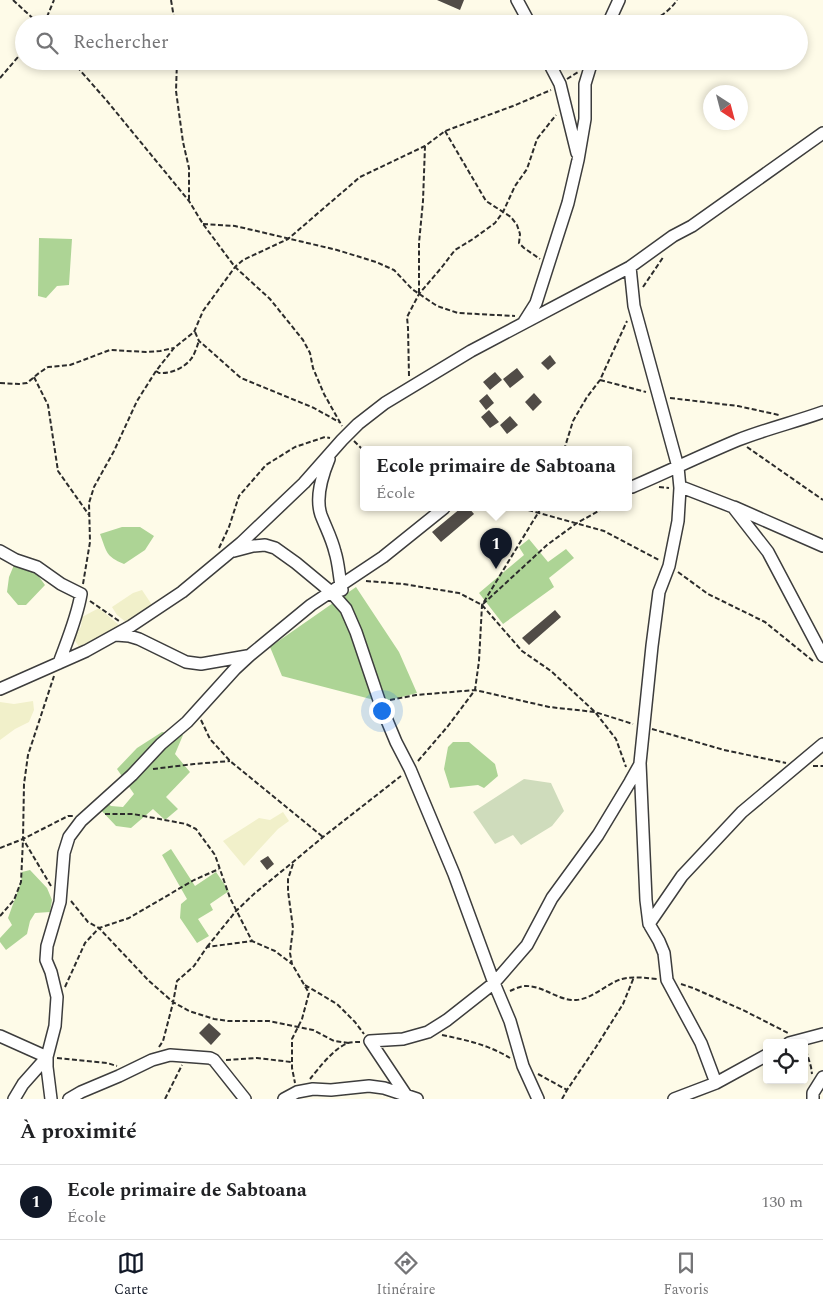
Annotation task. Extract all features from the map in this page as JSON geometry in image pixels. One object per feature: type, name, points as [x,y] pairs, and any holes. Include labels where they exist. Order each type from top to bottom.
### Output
[{"type":"street","points":[[517,0],[525,15]]},
{"type":"street","points":[[612,15],[619,0]]},
{"type":"street","points":[[553,70],[560,84],[578,160]]},
{"type":"street","points":[[525,320],[536,303],[568,203],[585,119],[585,84],[589,70]]},
{"type":"street","points":[[0,689],[86,652],[182,592],[224,551],[241,543],[304,483],[358,424],[385,403],[525,320],[630,267],[674,236],[692,226],[823,133]]},
{"type":"street","points":[[630,267],[634,306],[678,467],[680,488],[678,521],[669,566],[659,592],[640,763],[646,900],[650,924],[664,953],[668,980],[701,1043],[716,1083]]},
{"type":"street","points":[[632,487],[738,440],[823,412]]},
{"type":"street","points":[[330,454],[322,483],[319,504],[345,583],[346,609]]},
{"type":"street","points":[[680,488],[732,506],[823,546]]},
{"type":"street","points":[[732,506],[768,552],[819,659]]},
{"type":"street","points":[[51,1099],[48,1057],[55,1026],[57,997],[46,960],[47,946],[56,916],[56,888],[69,837],[81,821],[187,722],[249,656],[311,605],[383,557],[440,511]]},
{"type":"street","points":[[224,551],[265,545],[275,548],[331,592],[346,609],[356,632],[380,706],[422,796],[454,874],[510,1021],[523,1066],[538,1099]]},
{"type":"street","points":[[0,551],[16,560],[37,566],[61,584],[81,594],[77,612],[59,663]]},
{"type":"street","points":[[116,635],[138,639],[186,662],[201,664],[249,656]]},
{"type":"street","points":[[650,924],[682,876],[742,812],[823,744]]},
{"type":"street","points":[[370,1041],[403,1039],[428,1032],[447,1020],[494,983],[527,945],[552,898],[598,835],[640,763]]},
{"type":"street","points":[[808,1039],[823,1034]]},
{"type":"street","points":[[0,1036],[48,1057]]},
{"type":"street","points":[[370,1041],[412,1097]]},
{"type":"street","points":[[69,1099],[152,1060],[170,1055],[210,1058],[214,1060],[245,1099]]},
{"type":"street","points":[[14,1099],[23,1084],[48,1057]]},
{"type":"street","points":[[674,1099],[716,1083],[763,1057]]},
{"type":"street","points":[[812,1099],[818,1077]]},
{"type":"street","points":[[284,1099],[298,1092],[313,1089],[331,1090],[369,1086],[384,1088],[412,1097]]},
{"type":"path","points":[[13,0],[29,15]]},
{"type":"path","points":[[48,15],[54,0]]},
{"type":"path","points":[[171,0],[174,15]]},
{"type":"path","points":[[661,15],[674,6],[677,0]]},
{"type":"path","points":[[0,78],[15,60]]},
{"type":"path","points":[[80,70],[189,201],[203,224],[235,267],[270,298],[303,340],[310,353],[313,368],[324,394],[341,423],[345,437],[360,448]]},
{"type":"path","points":[[177,70],[176,91],[183,142],[189,168],[189,201]]},
{"type":"path","points":[[127,628],[81,594],[89,554],[90,499],[94,487],[114,451],[137,402],[156,370],[174,348],[194,332],[203,312],[235,267],[243,260],[288,239],[360,177],[425,146],[445,131],[548,93],[580,70]]},
{"type":"path","points":[[410,388],[407,317],[419,294],[455,250],[495,223],[503,212],[515,186],[527,169],[537,139],[565,104]]},
{"type":"path","points":[[445,131],[486,201],[511,217],[517,225],[520,234],[519,243],[548,264]]},
{"type":"path","points":[[419,294],[419,243],[425,146]]},
{"type":"path","points":[[203,224],[235,226],[337,250],[376,262],[394,270],[412,289],[437,306],[458,313],[525,320]]},
{"type":"path","points":[[642,290],[668,249]]},
{"type":"path","points":[[565,446],[573,421],[600,380],[634,306]]},
{"type":"path","points":[[194,332],[199,341],[241,378],[314,408],[341,423]]},
{"type":"path","points":[[156,370],[159,373],[166,374],[177,370],[191,359],[199,341]]},
{"type":"path","points":[[0,383],[27,383],[48,367],[70,365],[110,350],[146,352],[174,348]]},
{"type":"path","points":[[34,377],[48,405],[58,471],[89,516]]},
{"type":"path","points":[[600,380],[674,399],[738,406],[783,416]]},
{"type":"path","points":[[224,551],[238,496],[266,465],[295,447],[325,438],[345,437]]},
{"type":"path","points":[[738,440],[823,500]]},
{"type":"path","points":[[532,511],[604,531],[669,566],[708,594],[765,622],[819,659]]},
{"type":"path","points":[[482,605],[548,545],[578,523],[599,511]]},
{"type":"path","points":[[345,583],[403,584],[459,593],[482,605],[522,651],[551,671],[594,712],[616,739],[630,782]]},
{"type":"path","points":[[0,916],[14,900],[22,882],[24,784],[28,755],[59,663]]},
{"type":"path","points":[[380,706],[384,702],[416,695],[475,690],[549,707],[594,712],[724,750],[797,765],[823,766]]},
{"type":"path","points":[[197,711],[210,739],[230,761],[323,837]]},
{"type":"path","points":[[132,775],[154,768],[230,761]]},
{"type":"path","points":[[0,848],[23,839],[68,816],[112,813],[133,814],[186,824],[196,829],[215,855],[230,898],[252,941]]},
{"type":"path","points":[[23,839],[48,881],[88,922],[99,928],[139,968],[149,981],[173,1002],[189,1011],[214,1019],[269,1021],[313,1030],[334,1041],[348,1043],[370,1041]]},
{"type":"path","points":[[293,862],[288,879],[293,928],[290,953],[292,964],[309,993],[302,1019],[292,1039],[292,1068],[298,1092]]},
{"type":"path","points":[[57,997],[67,986],[85,943],[99,928],[129,918],[194,880],[220,869]]},
{"type":"path","points":[[48,881],[56,888]]},
{"type":"path","points":[[152,1060],[162,1041],[177,981],[194,966],[207,946],[252,941],[275,951],[292,964]]},
{"type":"path","points":[[562,1099],[622,1004],[634,977]]},
{"type":"path","points":[[499,995],[523,986],[534,987],[576,1000],[588,996],[620,979],[634,977],[668,980],[693,988],[727,1003],[787,1032],[794,1039]]},
{"type":"path","points":[[304,984],[337,1004],[370,1041]]},
{"type":"path","points":[[428,1032],[469,1040],[499,1052],[567,1090]]},
{"type":"path","points":[[298,1092],[320,1066],[337,1050],[348,1043]]},
{"type":"path","points":[[48,1057],[107,1063],[133,1069]]},
{"type":"path","points":[[165,1099],[187,1057]]},
{"type":"path","points":[[214,1060],[257,1058],[292,1062]]},
{"type":"path","points":[[808,1061],[818,1077]]},
{"type":"green space","points":[[39,238],[72,239],[69,285],[57,286],[46,298],[38,296]]},
{"type":"green space","points":[[122,527],[140,527],[154,536],[145,550],[124,564],[110,556],[100,534]]},
{"type":"green space","points":[[529,539],[548,562],[566,549],[574,558],[549,578],[554,587],[503,624],[479,593],[524,555],[519,547]]},
{"type":"green space","points":[[14,565],[34,570],[45,585],[26,605],[18,605],[7,592],[9,577]]},
{"type":"green space","points":[[356,587],[399,652],[417,693],[382,702],[282,676],[270,647]]},
{"type":"green space","points":[[142,590],[152,605],[126,622],[117,615],[112,607],[133,593]]},
{"type":"green space","points":[[99,608],[120,626],[79,647],[72,636],[81,627],[82,617]]},
{"type":"green space","points":[[33,701],[34,710],[29,722],[0,740],[0,702],[14,704]]},
{"type":"green space","points":[[162,732],[183,735],[175,754],[190,772],[166,797],[178,809],[165,820],[153,809],[131,828],[116,826],[98,807],[105,801],[111,806],[123,807],[134,794],[117,769],[137,748]]},
{"type":"green space","points":[[453,742],[469,742],[495,764],[498,776],[484,788],[478,785],[450,788],[444,769],[448,747]]},
{"type":"green space","points":[[524,779],[551,783],[564,811],[552,826],[521,845],[513,835],[495,844],[473,812]]},
{"type":"green space","points":[[283,812],[289,821],[278,829],[244,866],[223,841],[259,818],[270,820]]},
{"type":"green space","points":[[171,849],[195,886],[216,872],[229,891],[210,904],[213,910],[198,919],[209,936],[197,943],[180,918],[181,904],[187,899],[162,855]]},
{"type":"green space","points":[[30,870],[47,888],[52,900],[50,912],[35,913],[30,921],[27,934],[6,950],[0,942],[0,938],[12,925],[8,918],[21,882],[22,872]]},
{"type":"building","points":[[437,0],[464,0],[460,10]]},
{"type":"building","points":[[550,355],[556,363],[548,370],[541,363]]},
{"type":"building","points":[[517,368],[524,377],[510,388],[503,379]]},
{"type":"building","points":[[495,372],[502,380],[490,390],[483,382]]},
{"type":"building","points":[[534,393],[542,402],[533,411],[525,402]]},
{"type":"building","points":[[487,394],[494,403],[486,410],[479,401]]},
{"type":"building","points":[[489,410],[499,422],[490,428],[481,417]]},
{"type":"building","points":[[510,416],[518,425],[507,434],[500,425]]},
{"type":"building","points":[[457,511],[472,511],[474,514],[441,542],[432,532]]},
{"type":"building","points":[[555,610],[561,617],[529,645],[522,638]]},
{"type":"building","points":[[268,856],[274,864],[267,870],[260,861]]},
{"type":"building","points":[[209,1023],[221,1034],[211,1045],[199,1033]]},
{"type":"place","name":"Ecole primaire de Sabtoana","points":[[496,569]]}]
